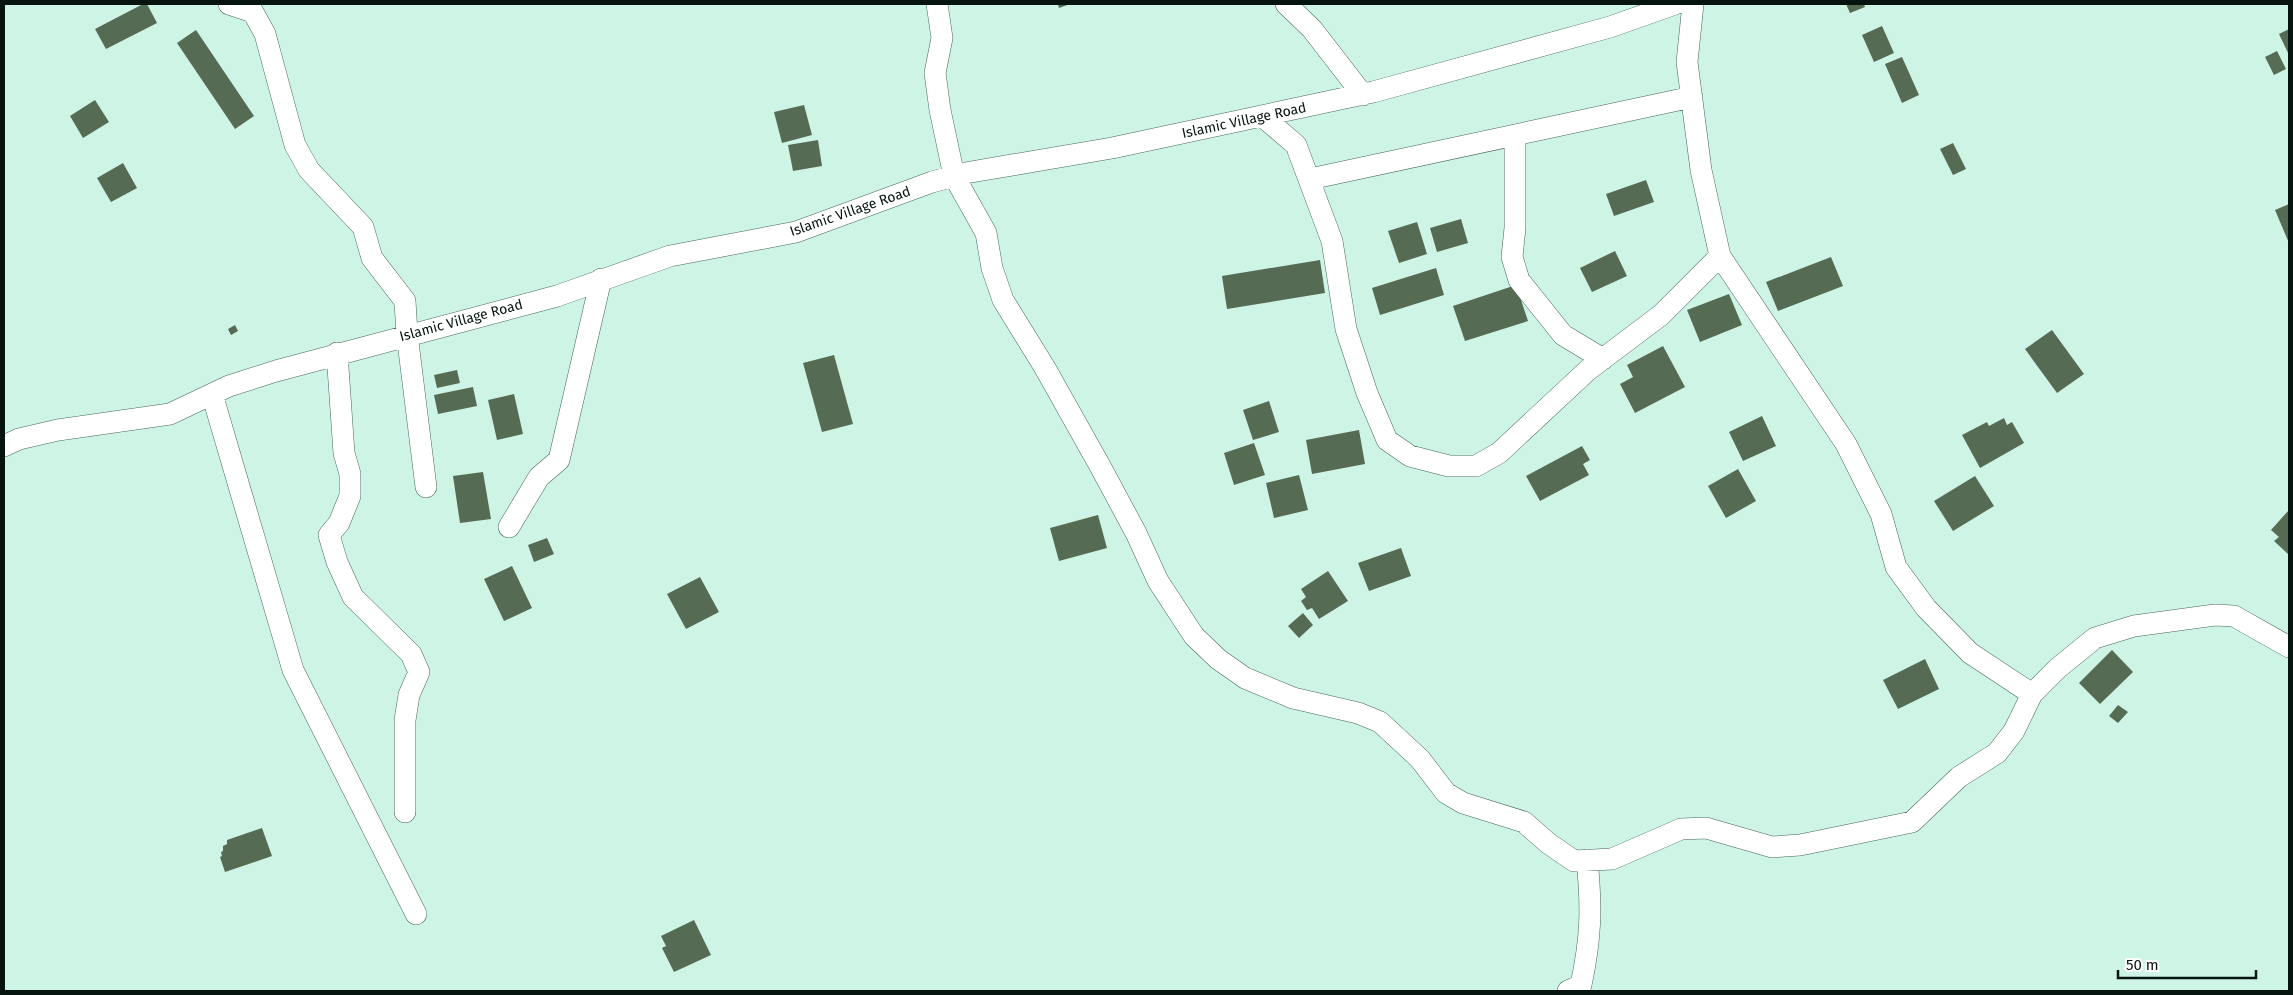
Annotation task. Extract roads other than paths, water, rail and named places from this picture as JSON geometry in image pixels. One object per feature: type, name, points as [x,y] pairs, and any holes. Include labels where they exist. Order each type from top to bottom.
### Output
[{"type":"street","points":[[229,4],[254,12],[266,34],[295,145],[308,170],[363,227],[372,258],[406,301],[407,334],[426,487]]},
{"type":"street","points":[[937,4],[942,38],[935,73],[940,110],[954,176],[986,233],[992,268],[1003,300],[1045,368],[1100,466],[1136,533],[1158,581],[1194,636],[1218,659],[1245,678],[1293,698],[1358,714],[1380,722],[1420,759],[1446,793],[1463,803],[1524,822],[1548,844],[1574,861],[1612,859],[1651,840],[1681,829],[1706,828],[1772,847],[1800,845],[1912,822],[1959,777],[1997,753],[2014,731],[2032,694],[2058,668],[2095,638],[2134,626],[2215,615],[2234,616],[2289,647]]},
{"type":"street","points":[[1286,4],[1312,29],[1363,95]]},
{"type":"street","name":"Islamic Village Road","points":[[4,446],[19,439],[58,430],[170,414],[229,386],[336,353],[557,296],[670,256],[796,232],[954,176],[1112,148],[1363,95],[1610,27],[1675,4]]},
{"type":"street","points":[[1693,4],[1687,62],[1701,170],[1720,256],[1846,444],[1881,514],[1896,567],[1926,608],[1970,654],[2032,694]]},
{"type":"street","points":[[1310,178],[1692,97]]},
{"type":"street","points":[[1262,116],[1296,145],[1310,178],[1332,241],[1346,329],[1367,393],[1387,440],[1410,456],[1448,466],[1476,466],[1499,454],[1603,359],[1661,315],[1720,256]]},
{"type":"street","points":[[1515,135],[1515,228],[1512,257],[1519,280],[1563,335],[1603,359]]},
{"type":"street","points":[[509,528],[538,477],[559,460],[601,280]]},
{"type":"street","points":[[336,353],[344,453],[350,474],[350,496],[339,523],[329,535],[336,562],[353,597],[411,654],[419,672],[409,695],[405,720],[405,812]]},
{"type":"street","points":[[212,394],[293,670],[416,914]]},
{"type":"street","points":[[1568,991],[1582,985],[1590,944],[1592,901],[1587,860]]}]
